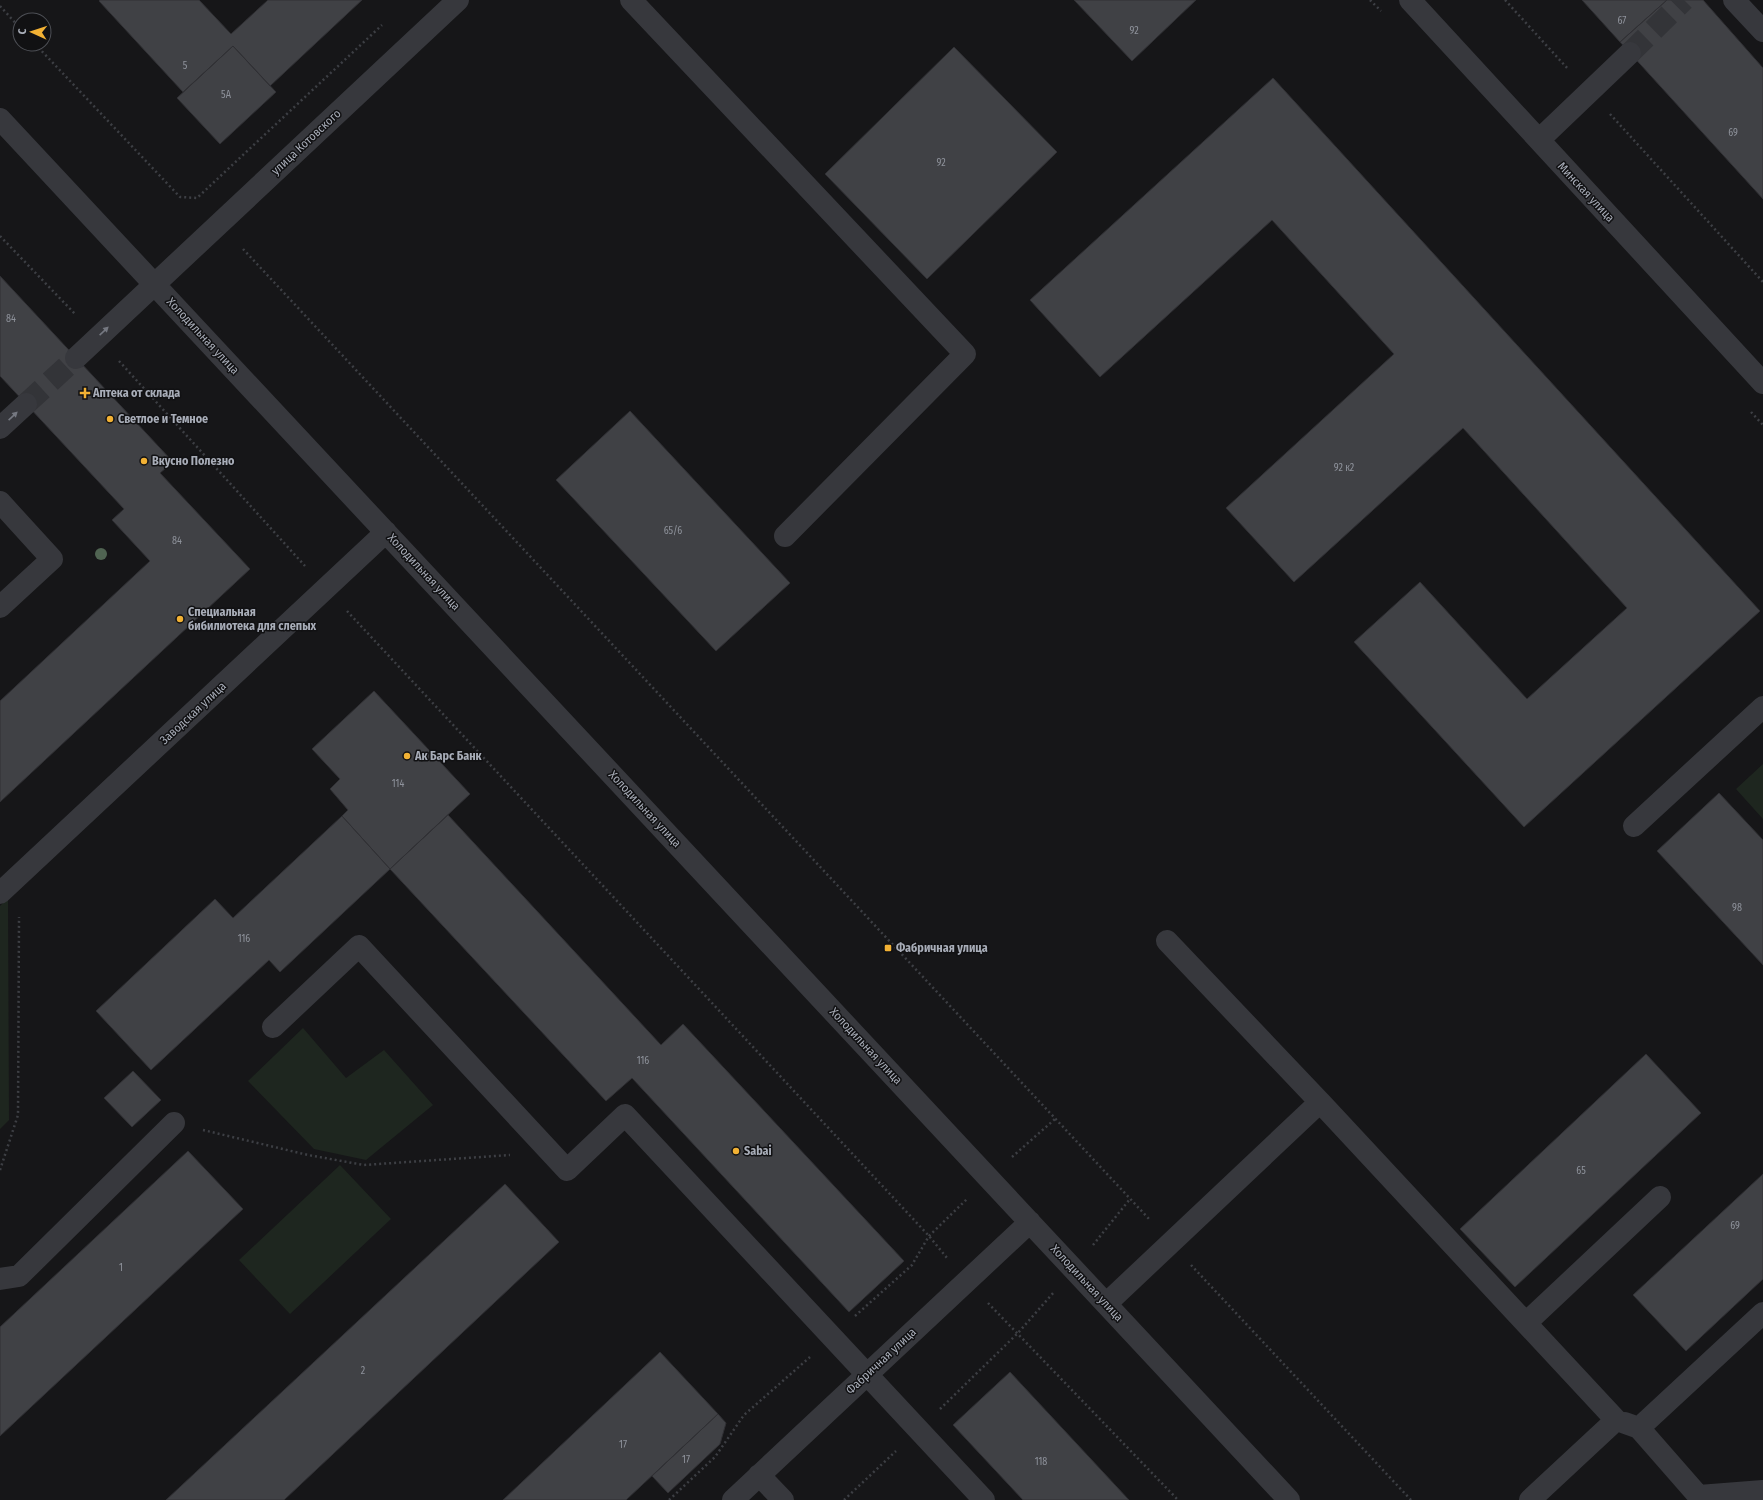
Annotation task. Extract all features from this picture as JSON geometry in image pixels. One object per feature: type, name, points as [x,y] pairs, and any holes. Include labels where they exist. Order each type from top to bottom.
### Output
[{"type":"street","name":"улица Котовского","points":[[76,358],[458,0]]},
{"type":"street","points":[[631,0],[965,354],[785,536]]},
{"type":"street","name":"Минская улица","points":[[1410,0],[1763,383]]},
{"type":"street","points":[[1734,0],[1763,31]]},
{"type":"street","points":[[1539,140],[1630,53]]},
{"type":"street","name":"Холодильная улица","points":[[0,119],[1289,1500]]},
{"type":"street","points":[[0,428],[26,404]]},
{"type":"street","points":[[0,502],[52,558],[0,607]]},
{"type":"street","name":"Заводская улица","points":[[0,893],[386,532]]},
{"type":"street","points":[[1634,826],[1763,707]]},
{"type":"street","points":[[1166,941],[1320,1102],[1616,1420],[1639,1428],[1700,1498],[1763,1491]]},
{"type":"street","points":[[273,1027],[359,946],[567,1170],[625,1115],[984,1500]]},
{"type":"street","points":[[1106,1304],[1320,1102]]},
{"type":"street","points":[[0,1279],[19,1276],[174,1123]]},
{"type":"street","points":[[1526,1323],[1660,1197]]},
{"type":"street","name":"Фабричная улица","points":[[733,1500],[1030,1222]]},
{"type":"street","points":[[1639,1428],[1763,1313]]},
{"type":"street","points":[[1530,1500],[1616,1420]]},
{"type":"street","points":[[759,1475],[783,1500]]},
{"type":"path","points":[[1505,0],[1763,282]]},
{"type":"path","points":[[0,6],[12,19]]},
{"type":"path","points":[[43,52],[180,198],[197,198],[387,21]]},
{"type":"path","points":[[0,236],[98,337],[163,407],[326,589],[929,1236],[967,1280],[1178,1500]]},
{"type":"path","points":[[243,249],[1411,1500]]},
{"type":"path","points":[[0,1170],[18,1115],[20,875]]},
{"type":"path","points":[[670,1500],[715,1457],[744,1415],[912,1265],[929,1236],[989,1178],[1055,1119]]},
{"type":"path","points":[[174,1123],[308,1155],[364,1165],[551,1152]]},
{"type":"path","points":[[844,1500],[919,1430],[1018,1333],[1130,1200]]},
{"type":"shaded area","points":[[1763,764],[1763,819],[1736,789]]},
{"type":"shaded area","points":[[8,898],[9,1120],[0,1129],[0,906]]},
{"type":"shaded area","points":[[303,1028],[346,1078],[384,1050],[433,1105],[366,1160],[314,1149],[248,1081]]},
{"type":"shaded area","points":[[340,1165],[391,1219],[290,1314],[239,1260]]},
{"type":"building","points":[[199,0],[231,34],[268,0],[362,0],[270,86],[233,46],[183,92],[99,1]]},
{"type":"building","points":[[1074,0],[1196,0],[1132,61]]},
{"type":"building","points":[[1582,0],[1667,0],[1620,42]]},
{"type":"building","points":[[1667,0],[1703,0],[1763,68],[1763,199],[1620,42]]},
{"type":"building","points":[[233,46],[276,92],[220,144],[177,98]]},
{"type":"building","points":[[954,47],[1057,152],[927,279],[825,174]]},
{"type":"building","points":[[1273,78],[1760,611],[1524,827],[1354,642],[1420,582],[1527,699],[1627,608],[1463,428],[1294,582],[1226,508],[1394,354],[1272,220],[1100,377],[1030,300]]},
{"type":"building","points":[[0,276],[173,462],[160,473],[250,569],[0,802],[0,701],[150,561],[112,520],[124,509],[0,376]]},
{"type":"building","points":[[630,411],[790,583],[716,651],[556,480]]},
{"type":"building","points":[[374,691],[470,794],[390,869],[342,816],[348,810],[330,789],[340,779],[312,749]]},
{"type":"building","points":[[1719,793],[1763,840],[1763,965],[1657,851]]},
{"type":"building","points":[[448,815],[661,1045],[683,1024],[904,1261],[849,1312],[632,1078],[606,1101],[390,869]]},
{"type":"building","points":[[342,816],[390,869],[280,972],[269,960],[151,1070],[96,1011],[215,899],[233,918]]},
{"type":"building","points":[[1646,1054],[1701,1113],[1515,1287],[1460,1229]]},
{"type":"building","points":[[133,1071],[161,1100],[132,1127],[104,1098]]},
{"type":"building","points":[[188,1151],[243,1209],[0,1436],[0,1327]]},
{"type":"building","points":[[1763,1174],[1763,1279],[1686,1351],[1633,1295]]},
{"type":"building","points":[[505,1184],[559,1242],[284,1500],[166,1500]]},
{"type":"building","points":[[660,1352],[718,1414],[626,1500],[503,1500]]},
{"type":"building","points":[[1010,1372],[1129,1500],[1023,1500],[953,1425]]},
{"type":"building","points":[[718,1414],[726,1423],[720,1444],[668,1493],[652,1476]]},
{"type":"tunnel","points":[[1630,53],[1684,0]]},
{"type":"tunnel","points":[[26,404],[76,358]]},
{"type":"place","name":"Аптека от склада","points":[[85,393]]},
{"type":"place","name":"Светлое и Темное","points":[[110,419]]},
{"type":"place","name":"Вкусно Полезно","points":[[144,461]]},
{"type":"place","name":"Специальная бибилиотека для слепых","points":[[180,619]]},
{"type":"place","name":"Ак Барс Банк","points":[[407,756]]},
{"type":"place","name":"Фабричная улица","points":[[888,948]]},
{"type":"place","name":"Sabai","points":[[736,1151]]}]
